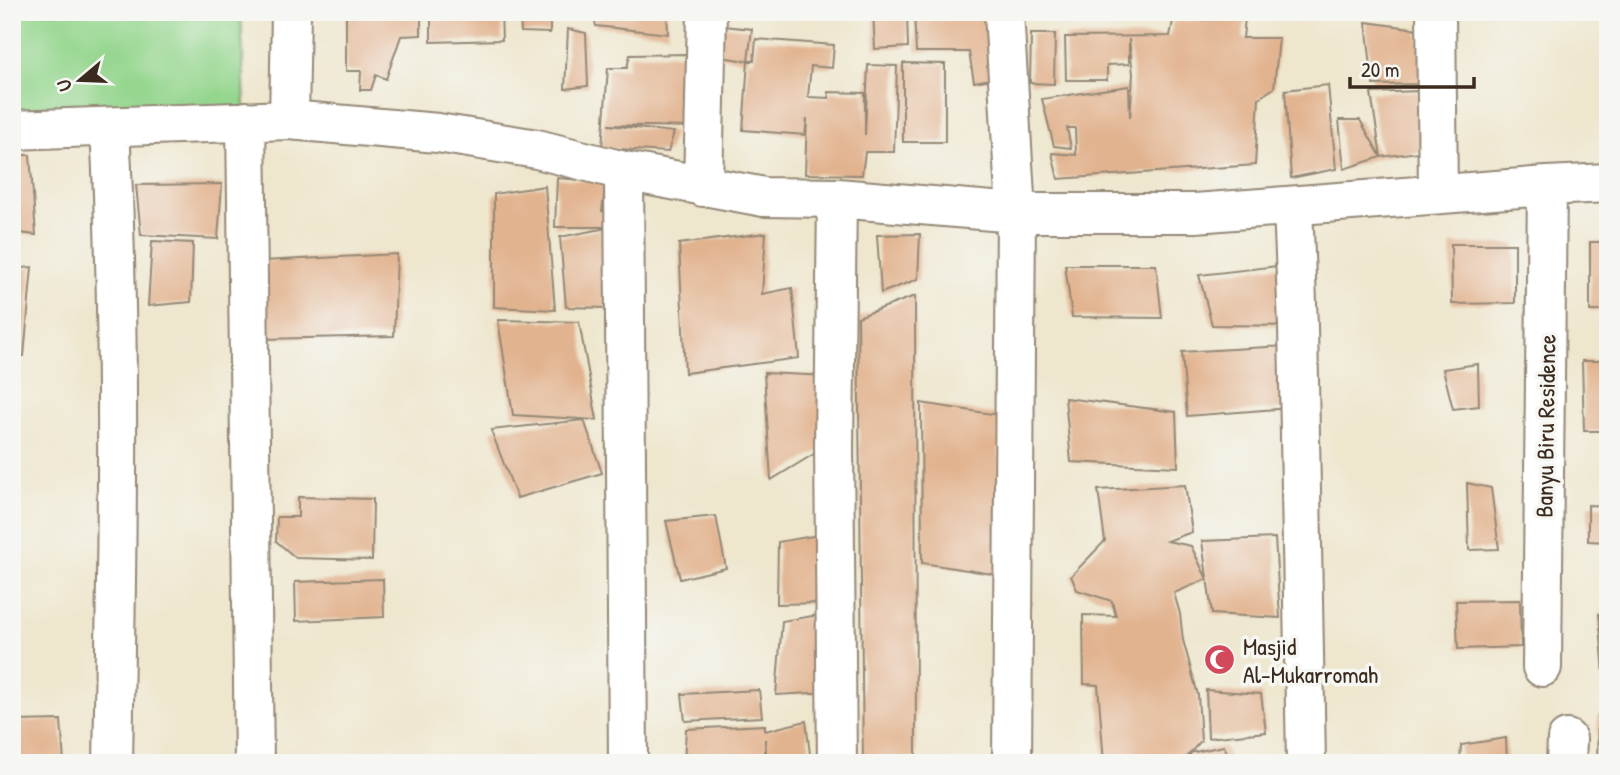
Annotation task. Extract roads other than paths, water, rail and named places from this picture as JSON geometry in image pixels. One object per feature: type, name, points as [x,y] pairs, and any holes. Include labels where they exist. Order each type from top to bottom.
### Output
[{"type":"street","points":[[289,120],[291,12]]},
{"type":"street","points":[[703,187],[708,12]]},
{"type":"street","points":[[1004,12],[1016,213],[1012,763]]},
{"type":"street","points":[[1436,12],[1438,194]]},
{"type":"street","points":[[12,130],[289,120],[438,134],[537,149],[624,171],[764,197],[837,198],[1016,213],[1195,213],[1608,183]]},
{"type":"street","points":[[246,121],[254,763]]},
{"type":"street","points":[[110,127],[116,228],[118,423],[113,763]]},
{"type":"street","points":[[624,171],[628,763]]},
{"type":"street","name":"Banyu Biru Residence","points":[[1542,667],[1547,186]]},
{"type":"street","points":[[837,198],[834,447],[837,763]]},
{"type":"street","points":[[1293,206],[1298,326],[1306,763]]},
{"type":"place","name":"Masjid Al-Mukarromah","points":[[1220,660]]}]
